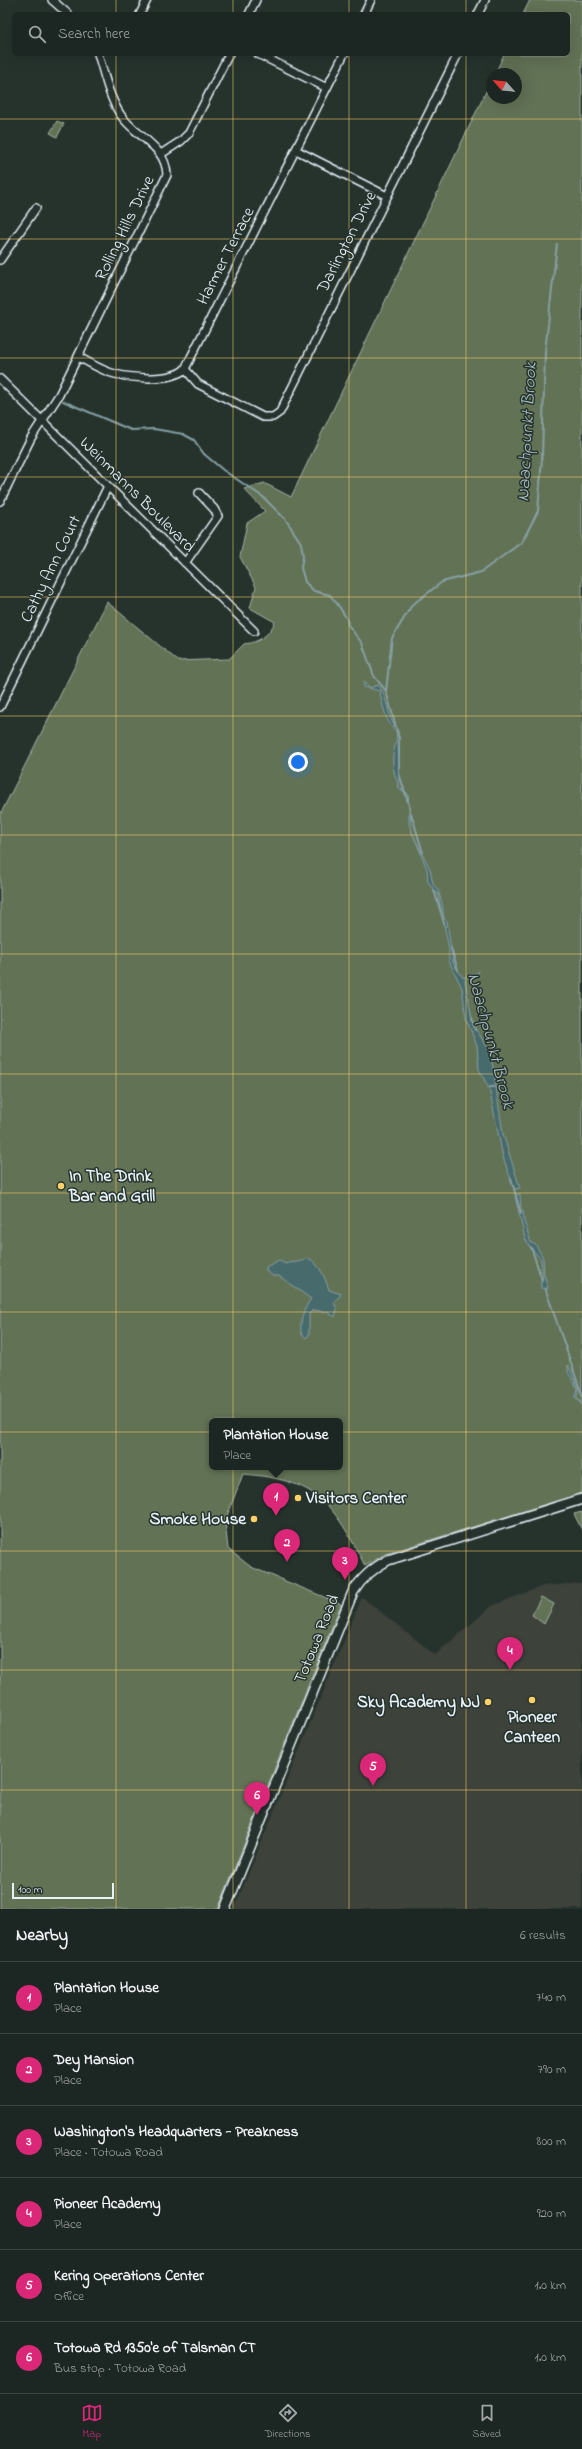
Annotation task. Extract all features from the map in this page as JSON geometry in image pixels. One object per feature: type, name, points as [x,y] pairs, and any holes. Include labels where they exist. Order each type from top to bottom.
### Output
[{"type":"main road","name":"Totowa Road","points":[[225,1909],[353,1592],[362,1578],[375,1566],[388,1560],[582,1499]]},
{"type":"street","points":[[52,0],[66,12]]},
{"type":"street","points":[[141,12],[147,0]]},
{"type":"street","points":[[250,12],[256,0]]},
{"type":"street","points":[[365,12],[371,0]]},
{"type":"street","points":[[479,12],[485,0]]},
{"type":"street","name":"Rolling Hills Drive","points":[[0,501],[41,420],[59,395],[166,182],[167,168],[161,154],[121,115],[99,56]]},
{"type":"street","points":[[161,154],[181,141],[189,132],[228,56]]},
{"type":"street","points":[[262,56],[327,88]]},
{"type":"street","name":"Harmer Terrace","points":[[184,369],[343,56]]},
{"type":"street","name":"Darlington Drive","points":[[184,369],[198,384],[249,410],[268,418],[277,416],[457,56]]},
{"type":"street","points":[[296,150],[387,196]]},
{"type":"street","points":[[0,260],[36,208]]},
{"type":"street","points":[[78,357],[108,372],[121,375],[164,378],[178,374],[184,369]]},
{"type":"street","name":"Weinmanns Boulevard","points":[[0,379],[254,631]]},
{"type":"street","name":"Cathy Ann Court","points":[[1,704],[108,486]]},
{"type":"street","points":[[185,563],[217,520],[217,512],[199,493]]},
{"type":"shaded area","points":[[582,1583],[582,1909],[234,1909],[362,1597],[435,1655],[492,1606],[543,1586]]},
{"type":"green space","points":[[530,0],[582,0],[582,1493],[385,1554],[365,1566],[343,1525],[332,1510],[320,1498],[306,1489],[289,1482],[268,1477],[243,1474],[225,1521],[228,1549],[251,1567],[341,1604],[218,1909],[0,1909],[0,815],[107,602],[178,661],[229,659],[244,644],[255,642],[266,635],[275,622],[250,608],[256,587],[240,557],[247,523],[265,511],[244,489],[264,483],[291,497],[486,91],[486,104],[522,104],[522,68],[498,68],[503,56],[570,56],[570,12],[524,12]]},
{"type":"green space","points":[[57,121],[64,124],[57,137],[50,133]]},
{"type":"green space","points":[[582,1512],[582,1530],[574,1514]]},
{"type":"green space","points":[[541,1597],[554,1604],[544,1624],[532,1615]]},
{"type":"water","points":[[364,682],[369,688],[378,685],[384,694],[391,719],[398,731],[399,786],[406,792],[400,790],[394,769],[393,756],[396,731],[387,719],[380,691],[364,687]]},
{"type":"water","points":[[406,792],[408,794],[412,831],[409,824],[409,806]]},
{"type":"water","points":[[415,839],[430,869],[433,884],[438,890],[444,918],[447,921],[453,963],[463,978],[466,976],[465,980],[473,1025],[490,1051],[496,1086],[488,1087],[479,1069],[477,1046],[466,1018],[462,988],[449,961],[449,949],[438,894],[428,882],[427,869]]},
{"type":"water","points":[[479,971],[477,975],[467,976],[475,974]]},
{"type":"water","points":[[496,1087],[503,1134],[520,1188],[514,1189],[503,1157],[489,1088]]},
{"type":"water","points":[[520,1194],[521,1211],[523,1210],[524,1221],[531,1243],[536,1245],[543,1258],[544,1275],[548,1287],[547,1290],[541,1288],[541,1280],[543,1278],[541,1259],[529,1246],[525,1238],[515,1196]]},
{"type":"water","points":[[308,1258],[319,1268],[324,1276],[329,1290],[341,1294],[334,1303],[337,1309],[335,1317],[327,1312],[313,1310],[309,1314],[309,1335],[306,1338],[301,1333],[301,1323],[304,1311],[311,1299],[279,1276],[273,1276],[266,1271],[266,1267],[279,1260],[285,1264],[302,1261]]},
{"type":"water","points":[[568,1365],[578,1388],[577,1397],[582,1405],[575,1397],[577,1388],[568,1372]]},
{"type":"waterway","name":"Naachpunkt Brook","points":[[410,809],[399,773],[399,738],[386,691],[392,638],[412,605],[442,582],[481,572],[522,542],[538,511],[542,458],[545,352],[557,244]]},
{"type":"waterway","name":"Naachpunkt Brook","points":[[63,401],[131,430],[154,429],[183,434],[194,440],[204,454],[223,470],[263,497],[286,520],[301,543],[303,556],[301,568],[305,582],[314,591],[330,595],[338,605],[347,619],[348,625],[362,643],[374,676],[386,691]]},
{"type":"waterway","name":"Naachpunkt Brook","points":[[411,813],[423,853]]},
{"type":"waterway","name":"Naachpunkt Brook","points":[[434,890],[445,926]]},
{"type":"waterway","name":"Naachpunkt Brook","points":[[451,948],[458,970]]},
{"type":"waterway","name":"Naachpunkt Brook","points":[[472,1018],[475,1030]]},
{"type":"waterway","name":"Naachpunkt Brook","points":[[511,1178],[521,1214]]},
{"type":"waterway","name":"Naachpunkt Brook","points":[[531,1247],[542,1280]]},
{"type":"waterway","name":"Naachpunkt Brook","points":[[545,1288],[582,1395]]},
{"type":"place","name":"In The Drink Bar and Grill","points":[[61,1186]]},
{"type":"place","name":"Visitors Center","points":[[298,1498]]},
{"type":"place","name":"Plantation House","points":[[276,1516]]},
{"type":"place","name":"Smoke House","points":[[254,1519]]},
{"type":"place","name":"Dey Mansion","points":[[287,1562]]},
{"type":"place","name":"Washington's Headquarters - Preakness","points":[[345,1580]]},
{"type":"place","name":"Pioneer Academy","points":[[510,1670]]},
{"type":"place","name":"Pioneer Canteen","points":[[532,1700]]},
{"type":"place","name":"Sky Academy NJ","points":[[488,1702]]},
{"type":"place","name":"Kering Operations Center","points":[[373,1786]]},
{"type":"place","name":"Totowa Rd 1350'e of Talsman CT","points":[[257,1815]]}]
